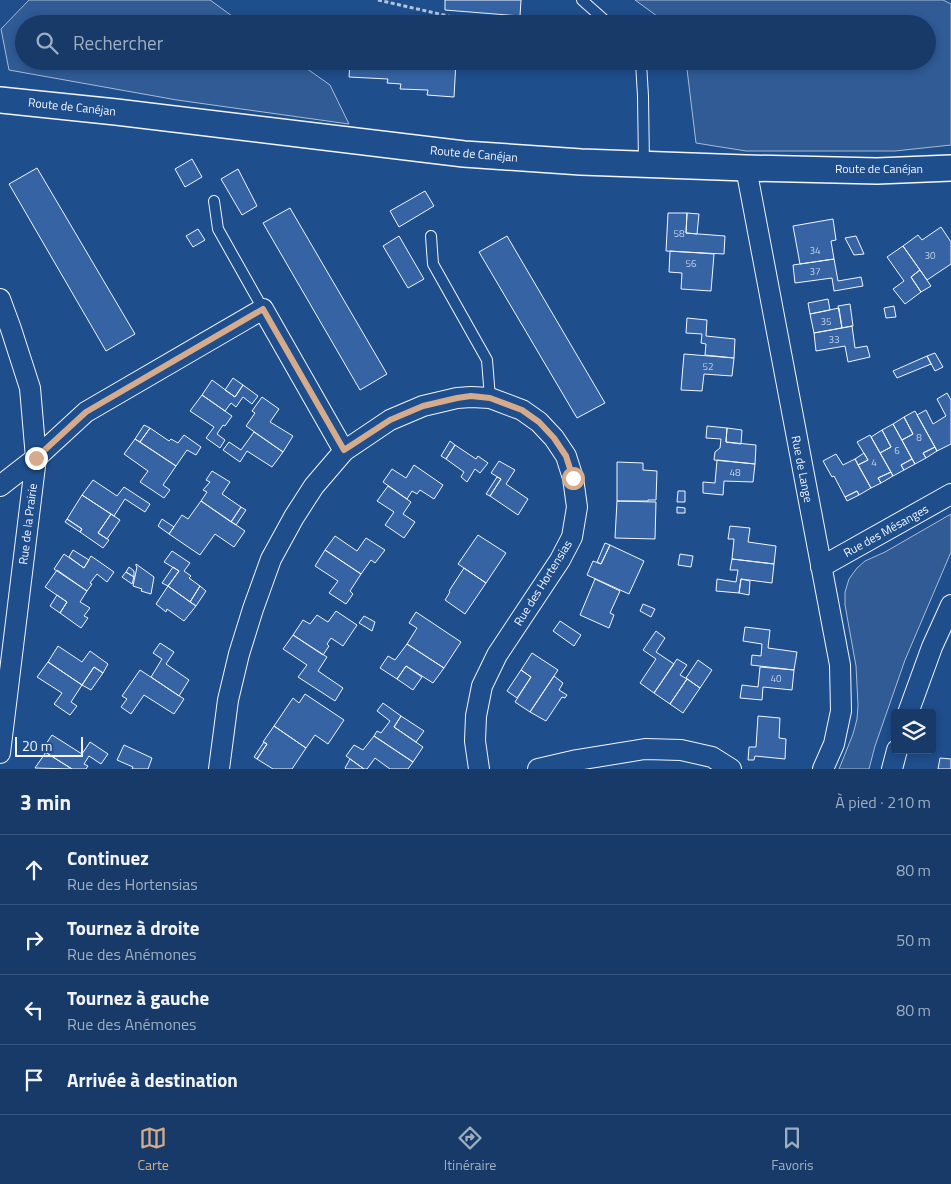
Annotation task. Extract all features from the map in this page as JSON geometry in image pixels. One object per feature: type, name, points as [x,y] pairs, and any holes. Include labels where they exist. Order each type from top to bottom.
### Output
[{"type":"street","name":"Route de Canéjan","points":[[0,100],[126,113],[464,154],[581,162],[746,168],[877,171],[951,168]]},
{"type":"street","name":"Rue de Lange","points":[[746,168],[840,665],[841,711],[834,744],[823,769]]},
{"type":"street","name":"Rue de la Prairie","points":[[0,299],[30,388],[36,458],[0,753]]},
{"type":"street","points":[[0,486],[36,458],[86,412],[263,309],[344,450]]},
{"type":"street","name":"Rue des Hortensias","points":[[220,769],[228,700],[253,608],[271,559],[314,486],[344,450],[390,420],[423,406],[471,396],[490,398],[522,410],[539,422],[554,438],[566,456],[573,478],[577,507],[572,537],[560,560],[497,655],[482,686],[476,716],[475,741],[479,769]]},
{"type":"street","name":"Rue des Mésanges","points":[[821,567],[951,494]]},
{"type":"street","points":[[909,709],[932,647],[951,605]]},
{"type":"street","points":[[538,769],[577,760],[645,749],[681,750],[712,757],[731,769]]},
{"type":"street","points":[[892,769],[896,754]]},
{"type":"lane","points":[[582,0],[599,15]]},
{"type":"lane","points":[[640,70],[643,96],[644,164]]},
{"type":"lane","points":[[214,201],[218,229],[263,309]]},
{"type":"lane","points":[[431,236],[433,264],[486,360],[490,398]]},
{"type":"path","points":[[378,0],[444,15]]},
{"type":"path","points":[[406,0],[406,6]]},
{"type":"shaded area","points":[[29,0],[210,0],[231,15],[15,15],[15,70],[309,70],[330,85],[349,124],[177,100],[9,70],[1,29]]},
{"type":"shaded area","points":[[635,0],[943,0],[951,4],[951,145],[895,151],[746,151],[696,143],[687,70],[936,70],[936,15],[656,15]]},
{"type":"shaded area","points":[[951,514],[951,552],[905,660],[875,746],[869,769],[839,769],[853,734],[858,705],[856,666],[845,605],[845,592],[849,579],[865,561],[885,552]]},
{"type":"building","points":[[445,0],[521,0],[520,15],[445,10]]},
{"type":"building","points":[[349,70],[456,70],[454,97],[427,95],[428,90],[400,89],[401,84],[387,83],[388,79],[349,77]]},
{"type":"building","points":[[192,159],[202,177],[185,187],[175,169]]},
{"type":"building","points":[[37,168],[135,334],[106,351],[9,184]]},
{"type":"building","points":[[238,169],[257,206],[242,215],[221,179]]},
{"type":"building","points":[[425,191],[434,206],[399,227],[390,211]]},
{"type":"building","points":[[290,208],[387,374],[360,390],[263,223]]},
{"type":"building","points":[[668,213],[687,213],[686,233],[725,236],[724,254],[666,251]]},
{"type":"building","points":[[687,213],[699,214],[697,234],[686,233]]},
{"type":"building","points":[[833,219],[836,240],[831,241],[834,259],[800,264],[793,226]]},
{"type":"building","points":[[941,227],[951,242],[951,264],[927,280],[903,246],[918,235],[922,240]]},
{"type":"building","points":[[198,229],[205,240],[193,247],[186,236]]},
{"type":"building","points":[[399,236],[424,279],[408,288],[383,246]]},
{"type":"building","points":[[507,236],[605,403],[577,418],[479,252]]},
{"type":"building","points":[[856,236],[864,254],[854,255],[845,238]]},
{"type":"building","points":[[903,246],[920,270],[911,277],[921,292],[905,304],[893,289],[904,281],[887,257]]},
{"type":"building","points":[[670,251],[714,254],[711,291],[681,289],[682,273],[669,272]]},
{"type":"building","points":[[834,259],[838,281],[861,277],[863,286],[834,291],[832,278],[795,283],[793,265]]},
{"type":"building","points":[[920,270],[931,286],[921,292],[911,277]]},
{"type":"building","points":[[828,299],[830,310],[810,314],[808,303]]},
{"type":"building","points":[[850,304],[853,326],[842,328],[838,306]]},
{"type":"building","points":[[894,306],[896,317],[886,318],[884,308]]},
{"type":"building","points":[[839,308],[842,328],[814,333],[810,314]]},
{"type":"building","points":[[687,318],[707,320],[706,336],[735,339],[734,358],[705,355],[706,344],[701,343],[702,334],[686,333]]},
{"type":"building","points":[[852,326],[855,348],[867,346],[870,357],[848,362],[845,346],[816,351],[814,333]]},
{"type":"building","points":[[935,353],[943,367],[935,371],[927,356]]},
{"type":"building","points":[[684,354],[734,358],[732,376],[704,374],[702,391],[681,390]]},
{"type":"building","points":[[927,356],[931,364],[897,378],[893,371]]},
{"type":"building","points":[[233,378],[243,385],[235,397],[225,390]]},
{"type":"building","points":[[212,380],[235,397],[243,385],[258,396],[252,404],[243,397],[236,407],[231,403],[225,411],[202,395]]},
{"type":"building","points":[[947,393],[951,400],[951,444],[937,451],[917,415],[926,410],[933,424],[946,416],[937,399]]},
{"type":"building","points":[[202,395],[232,416],[217,434],[225,440],[220,448],[206,438],[214,427],[190,411]]},
{"type":"building","points":[[262,397],[279,409],[270,422],[293,436],[283,452],[246,426],[255,413],[252,411]]},
{"type":"building","points":[[915,411],[935,447],[923,453],[926,458],[915,464],[902,440],[913,434],[904,417]]},
{"type":"building","points":[[904,417],[913,434],[902,440],[893,424]]},
{"type":"building","points":[[893,424],[912,459],[901,465],[904,470],[893,476],[880,453],[891,447],[882,430]]},
{"type":"building","points":[[144,425],[150,428],[140,442],[135,439]]},
{"type":"building","points":[[707,426],[727,428],[726,442],[756,445],[755,464],[714,460],[715,452],[720,448],[721,439],[706,438]]},
{"type":"building","points":[[150,428],[169,441],[171,439],[178,443],[184,435],[201,447],[196,455],[187,450],[176,466],[140,442]]},
{"type":"building","points":[[727,428],[742,430],[741,444],[726,442]]},
{"type":"building","points":[[882,430],[891,447],[880,453],[871,437]]},
{"type":"building","points":[[254,432],[283,452],[272,467],[247,451],[240,462],[223,450],[229,442],[241,450]]},
{"type":"building","points":[[870,435],[891,472],[878,478],[881,483],[871,488],[858,465],[868,460],[857,442]]},
{"type":"building","points":[[135,439],[176,466],[163,485],[170,490],[164,498],[140,482],[148,471],[124,454]]},
{"type":"building","points":[[450,441],[455,445],[446,459],[441,456]]},
{"type":"building","points":[[455,445],[476,459],[478,456],[488,463],[480,473],[475,469],[467,482],[461,477],[464,472],[446,459]]},
{"type":"building","points":[[935,447],[937,451],[926,458],[923,453]]},
{"type":"building","points":[[864,453],[868,460],[858,465],[855,459]]},
{"type":"building","points":[[836,454],[843,465],[855,459],[871,488],[859,495],[857,491],[845,497],[834,476],[832,477],[823,461]]},
{"type":"building","points":[[912,459],[915,464],[904,470],[901,465]]},
{"type":"building","points":[[717,460],[755,464],[753,482],[724,481],[723,495],[703,493],[703,482],[715,483]]},
{"type":"building","points":[[499,461],[515,470],[506,484],[528,499],[518,515],[490,496],[501,479],[491,473]]},
{"type":"building","points":[[617,462],[643,463],[643,470],[657,471],[656,500],[617,501]]},
{"type":"building","points":[[414,465],[443,485],[434,499],[420,490],[417,494],[412,491],[407,499],[383,482],[392,469],[406,478]]},
{"type":"building","points":[[212,471],[230,482],[222,494],[241,507],[231,522],[201,501],[207,492],[203,490],[210,482],[206,480]]},
{"type":"building","points":[[891,472],[893,476],[881,483],[878,478]]},
{"type":"building","points":[[497,477],[501,479],[490,496],[486,494]]},
{"type":"building","points":[[93,480],[117,496],[124,487],[150,504],[145,512],[125,499],[114,516],[82,495]]},
{"type":"building","points":[[388,486],[411,502],[403,514],[415,522],[404,538],[385,525],[394,512],[377,501]]},
{"type":"building","points":[[678,491],[685,491],[685,502],[677,502]]},
{"type":"building","points":[[857,491],[859,495],[847,501],[845,497]]},
{"type":"building","points":[[82,495],[111,514],[98,533],[109,540],[103,548],[80,532],[82,529],[67,519]]},
{"type":"building","points":[[201,501],[245,531],[234,547],[215,534],[200,555],[169,534],[182,515],[188,519]]},
{"type":"building","points":[[617,501],[656,502],[655,539],[615,538]]},
{"type":"building","points":[[241,507],[246,510],[236,525],[231,522]]},
{"type":"building","points":[[677,507],[685,508],[685,513],[677,513]]},
{"type":"building","points":[[111,514],[120,520],[107,539],[98,533]]},
{"type":"building","points":[[67,519],[82,529],[80,532],[65,522]]},
{"type":"building","points":[[162,519],[174,527],[169,534],[158,526]]},
{"type":"building","points":[[730,526],[750,528],[748,542],[776,546],[774,564],[732,559],[734,539],[728,539]]},
{"type":"building","points":[[478,535],[506,553],[486,583],[458,564]]},
{"type":"building","points":[[335,536],[357,551],[366,538],[385,550],[375,563],[371,560],[361,574],[325,550]]},
{"type":"building","points":[[605,543],[610,545],[601,564],[597,562]]},
{"type":"building","points":[[610,545],[644,561],[629,594],[587,575],[593,561],[601,564]]},
{"type":"building","points":[[73,550],[89,560],[84,568],[69,557]]},
{"type":"building","points":[[325,550],[361,574],[350,591],[353,594],[346,604],[329,593],[338,581],[315,566]]},
{"type":"building","points":[[172,551],[190,563],[184,571],[191,576],[189,578],[200,586],[190,602],[168,586],[179,571],[164,562]]},
{"type":"building","points":[[64,554],[84,568],[91,556],[114,572],[107,582],[97,574],[87,591],[54,569]]},
{"type":"building","points":[[680,554],[693,556],[691,567],[678,565]]},
{"type":"building","points":[[732,559],[774,564],[772,583],[741,579],[739,593],[716,591],[717,579],[736,582],[738,570],[730,570]]},
{"type":"building","points":[[136,564],[154,577],[151,594],[133,586]]},
{"type":"building","points":[[129,567],[134,571],[134,577],[126,572]]},
{"type":"building","points":[[173,567],[179,571],[168,586],[162,583]]},
{"type":"building","points":[[464,568],[486,583],[465,614],[445,600]]},
{"type":"building","points":[[57,570],[87,591],[80,602],[90,608],[84,616],[88,618],[81,628],[60,613],[67,602],[45,587]]},
{"type":"building","points":[[126,572],[134,577],[132,584],[122,577]]},
{"type":"building","points":[[595,579],[620,591],[610,613],[614,615],[609,628],[580,615]]},
{"type":"building","points":[[741,579],[750,581],[749,595],[739,593]]},
{"type":"building","points":[[168,586],[196,606],[184,621],[167,609],[166,612],[156,604]]},
{"type":"building","points":[[200,586],[206,591],[196,606],[190,602]]},
{"type":"building","points":[[57,595],[67,602],[60,613],[50,606]]},
{"type":"building","points":[[643,604],[655,609],[651,617],[640,611]]},
{"type":"building","points":[[336,611],[357,625],[343,646],[331,638],[327,644],[329,646],[323,655],[293,635],[303,620],[310,624],[317,615],[328,622]]},
{"type":"building","points":[[416,612],[461,642],[444,668],[407,644],[417,628],[409,623]]},
{"type":"building","points":[[364,616],[375,622],[372,631],[359,623]]},
{"type":"building","points":[[560,621],[581,635],[574,646],[553,631]]},
{"type":"building","points":[[745,627],[770,630],[768,648],[797,652],[794,670],[751,665],[752,655],[761,656],[762,644],[743,641]]},
{"type":"building","points":[[656,631],[665,638],[656,652],[674,664],[654,693],[640,683],[656,659],[643,650]]},
{"type":"building","points":[[293,635],[327,657],[318,671],[343,688],[335,701],[298,677],[307,665],[283,649]]},
{"type":"building","points":[[160,643],[174,652],[166,664],[189,680],[179,696],[151,677],[162,659],[153,653]]},
{"type":"building","points":[[407,644],[444,668],[433,683],[406,666],[397,679],[380,668],[388,656],[395,660]]},
{"type":"building","points":[[58,646],[82,662],[90,651],[108,664],[103,673],[94,667],[82,685],[48,662]]},
{"type":"building","points":[[532,653],[558,670],[530,712],[515,702],[531,677],[521,670]]},
{"type":"building","points":[[677,659],[687,665],[680,675],[687,679],[670,704],[654,693]]},
{"type":"building","points":[[698,660],[712,670],[700,688],[686,678]]},
{"type":"building","points":[[48,662],[82,685],[71,702],[77,706],[70,715],[54,704],[62,693],[37,677]]},
{"type":"building","points":[[406,666],[422,677],[413,690],[397,679]]},
{"type":"building","points":[[94,667],[103,673],[91,690],[82,685]]},
{"type":"building","points":[[760,667],[794,670],[792,690],[763,687],[762,700],[740,698],[742,685],[758,687]]},
{"type":"building","points":[[140,670],[184,699],[174,714],[144,695],[131,714],[121,707],[127,699],[122,696]]},
{"type":"building","points":[[521,670],[531,677],[517,698],[507,691]]},
{"type":"building","points":[[554,676],[563,683],[559,690],[567,695],[565,698],[562,697],[546,721],[530,712]]},
{"type":"building","points":[[687,679],[700,688],[683,713],[670,704]]},
{"type":"building","points":[[305,694],[344,720],[328,744],[315,735],[306,748],[274,726],[293,698],[299,703]]},
{"type":"building","points":[[383,703],[401,716],[394,727],[423,747],[413,762],[374,736],[377,731],[381,733],[390,721],[377,711]]},
{"type":"building","points":[[401,716],[424,731],[416,742],[394,727]]},
{"type":"building","points":[[758,716],[780,718],[779,738],[786,739],[785,759],[755,756],[754,760],[748,760],[749,747],[756,747]]},
{"type":"building","points":[[274,726],[306,748],[292,769],[273,769],[257,759],[267,744],[263,742]]},
{"type":"building","points":[[52,735],[82,754],[90,742],[108,754],[101,764],[89,756],[84,764],[88,766],[86,769],[72,769],[42,750]]},
{"type":"building","points":[[374,736],[413,762],[408,769],[390,769],[375,758],[367,769],[364,769],[346,756],[354,745],[363,750]]},
{"type":"building","points":[[264,742],[267,744],[257,759],[254,757]]},
{"type":"building","points":[[124,745],[152,758],[148,769],[132,769],[133,767],[117,760]]},
{"type":"building","points":[[46,752],[48,754],[72,769],[35,768]]},
{"type":"building","points":[[940,758],[951,759],[951,769],[938,769]]},
{"type":"building","points":[[350,759],[364,769],[346,769]]},
{"type":"route","points":[[36,458],[86,412],[263,309],[344,450],[390,420],[423,406],[471,396],[490,398],[522,410],[539,422],[554,438],[566,456],[573,478]]}]
